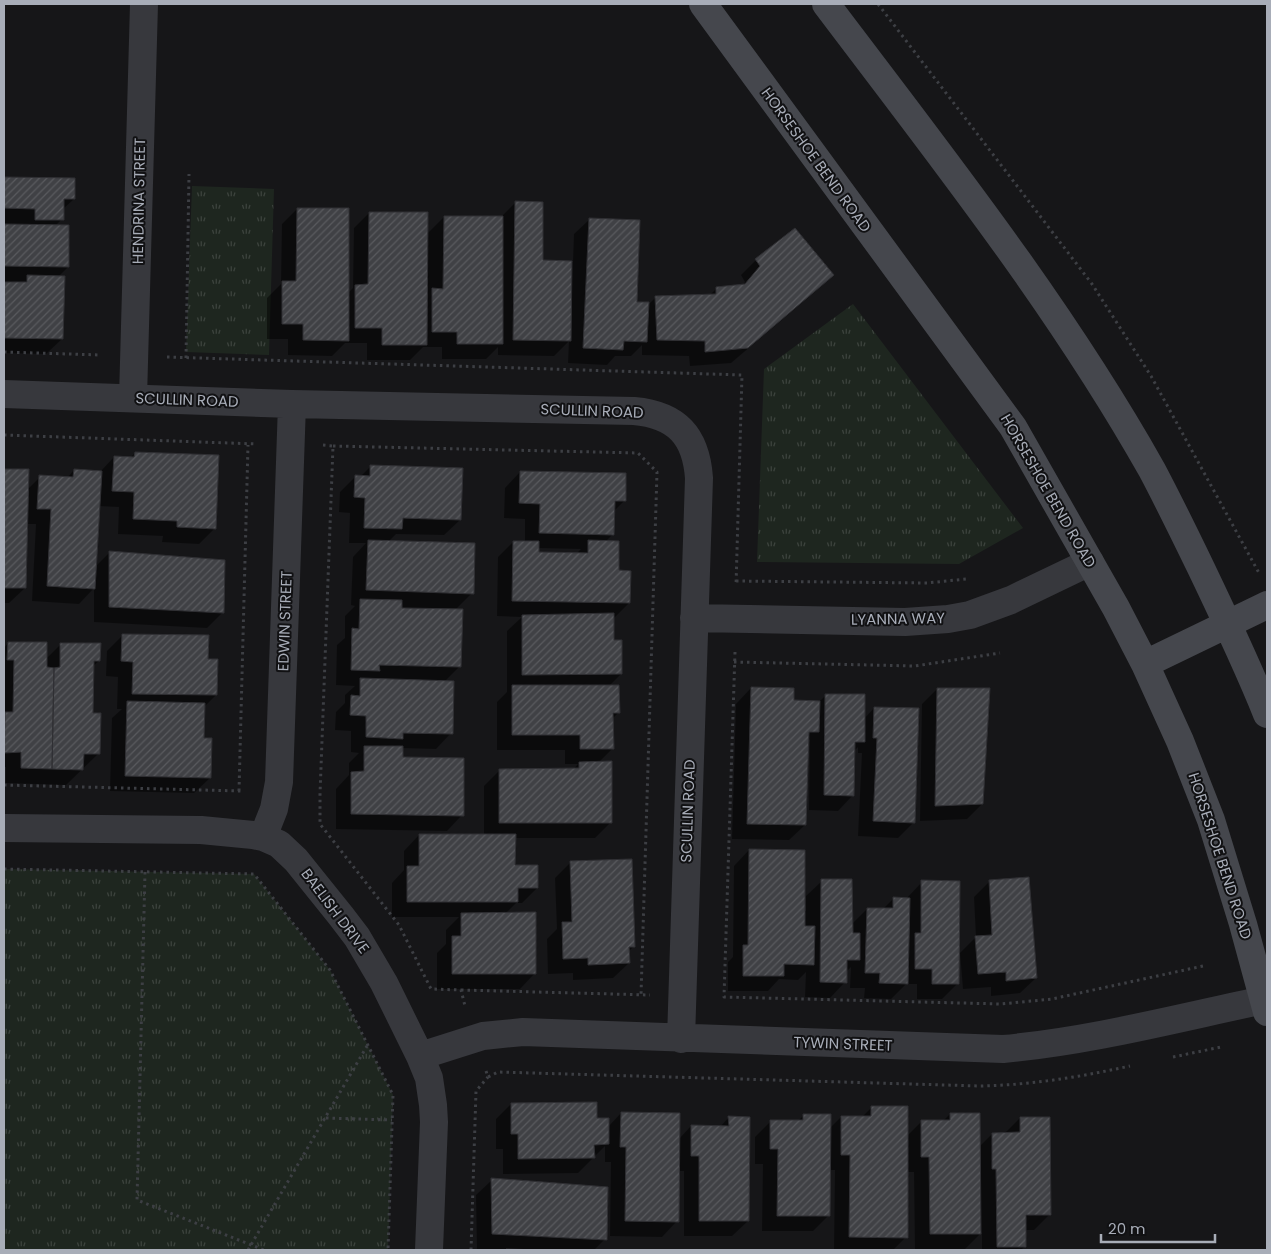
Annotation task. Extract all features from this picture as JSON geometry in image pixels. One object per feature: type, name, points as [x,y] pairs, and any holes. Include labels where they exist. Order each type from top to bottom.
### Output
[{"type":"street","name":"HENDRINA STREET","points":[[133,398],[136,355],[144,4]]},
{"type":"street","name":"HORSESHOE BEND ROAD","points":[[703,4],[1013,427],[1116,608],[1145,664],[1180,741],[1211,820],[1241,914],[1266,1004]]},
{"type":"street","points":[[826,4],[945,162],[1064,330],[1108,397],[1152,470],[1248,665],[1267,714]]},
{"type":"street","name":"SCULLIN ROAD","points":[[4,394],[292,404],[616,410],[649,413],[674,423],[681,428],[690,441],[695,453],[698,470],[681,1038]]},
{"type":"street","name":"EDWIN STREET","points":[[263,837],[278,792],[292,404]]},
{"type":"street","name":"LYANNA WAY","points":[[694,618],[905,622],[948,619],[970,615],[1011,600],[1090,562]]},
{"type":"street","points":[[1145,664],[1267,605]]},
{"type":"street","name":"BAELISH DRIVE","points":[[4,828],[201,830],[263,837],[279,844],[296,860],[357,937],[384,983],[429,1078],[433,1105],[430,1250]]},
{"type":"street","name":"TYWIN STREET","points":[[420,1056],[491,1034],[523,1032],[1003,1049],[1040,1045],[1266,1004]]},
{"type":"path","points":[[878,4],[1092,284],[1151,376],[1259,574]]},
{"type":"path","points":[[186,358],[189,174]]},
{"type":"path","points":[[4,352],[742,375],[724,997]]},
{"type":"path","points":[[4,435],[248,445],[290,444],[638,453],[657,472],[641,995]]},
{"type":"path","points":[[239,791],[248,445]]},
{"type":"path","points":[[333,446],[320,824],[399,926],[431,989],[1001,1004],[1052,999],[1203,966]]},
{"type":"path","points":[[736,581],[927,583],[972,578]]},
{"type":"path","points":[[734,662],[915,666],[1000,653]]},
{"type":"path","points":[[4,785],[320,794]]},
{"type":"path","points":[[4,869],[254,874],[330,970],[392,1095],[388,1250]]},
{"type":"path","points":[[145,872],[137,1200],[264,1250]]},
{"type":"path","points":[[460,990],[488,1077]]},
{"type":"path","points":[[248,1250],[367,1046]]},
{"type":"path","points":[[1166,1059],[1221,1047]]},
{"type":"path","points":[[471,1250],[476,1091],[488,1077],[498,1072],[988,1086],[1050,1082],[1138,1065]]},
{"type":"path","points":[[326,1118],[392,1120]]},
{"type":"green space","points":[[192,186],[274,189],[269,355],[186,352]]},
{"type":"green space","points":[[853,304],[1023,528],[959,564],[757,562],[764,369]]},
{"type":"green space","points":[[4,869],[254,874],[330,970],[393,1095],[388,1250],[4,1250]]},
{"type":"building","points":[[4,177],[75,178],[75,199],[64,199],[64,220],[35,220],[35,209],[4,208]]},
{"type":"building","points":[[515,201],[543,202],[543,260],[572,261],[571,341],[513,340]]},
{"type":"building","points":[[297,208],[349,208],[349,341],[303,340],[303,324],[282,324],[282,281],[296,281]]},
{"type":"building","points":[[369,212],[428,212],[427,345],[382,345],[382,328],[355,328],[355,285],[368,284]]},
{"type":"building","points":[[444,216],[503,216],[503,344],[457,344],[457,332],[432,332],[432,288],[443,289]]},
{"type":"building","points":[[589,218],[640,220],[637,302],[649,302],[647,342],[624,341],[623,350],[583,348]]},
{"type":"building","points":[[4,224],[69,225],[69,267],[4,266]]},
{"type":"building","points":[[795,228],[834,275],[748,348],[705,352],[705,341],[657,340],[655,296],[716,294],[716,287],[745,284],[760,266],[755,259]]},
{"type":"building","points":[[27,275],[65,276],[63,339],[4,338],[4,282],[27,282]]},
{"type":"building","points":[[135,452],[219,455],[216,529],[177,527],[177,521],[133,519],[134,492],[112,491],[114,456],[134,457]]},
{"type":"building","points":[[370,465],[463,468],[461,520],[403,518],[402,529],[364,528],[365,498],[354,497],[355,475],[370,476]]},
{"type":"building","points":[[4,469],[29,469],[26,588],[4,588]]},
{"type":"building","points":[[74,469],[102,471],[95,589],[47,586],[51,509],[37,509],[39,475],[73,477]]},
{"type":"building","points":[[520,471],[626,473],[626,501],[615,501],[614,535],[539,533],[540,504],[519,503]]},
{"type":"building","points":[[368,540],[475,543],[474,594],[366,590]]},
{"type":"building","points":[[588,540],[619,541],[619,570],[631,571],[630,603],[512,601],[513,541],[539,541],[539,552],[588,553]]},
{"type":"building","points":[[109,551],[225,560],[224,613],[109,607]]},
{"type":"building","points":[[360,599],[402,600],[402,608],[463,609],[461,667],[379,665],[380,671],[351,670],[352,628],[359,629]]},
{"type":"building","points":[[614,613],[614,640],[622,640],[622,674],[522,675],[522,615]]},
{"type":"building","points":[[122,634],[209,635],[208,659],[218,659],[217,695],[132,694],[133,662],[121,661]]},
{"type":"building","points":[[8,642],[47,642],[47,667],[54,668],[52,769],[21,768],[21,752],[4,753],[5,712],[13,712],[14,660],[7,660]]},
{"type":"building","points":[[60,643],[101,643],[100,661],[94,661],[93,713],[101,713],[100,754],[84,754],[83,770],[52,769],[54,668],[60,667]]},
{"type":"building","points":[[360,678],[454,681],[453,734],[403,733],[403,739],[366,737],[366,716],[350,715],[351,695],[360,696]]},
{"type":"building","points":[[512,685],[619,685],[620,713],[613,713],[614,749],[580,749],[580,735],[512,735]]},
{"type":"building","points":[[751,687],[794,688],[794,700],[820,701],[819,732],[809,732],[806,825],[747,824]]},
{"type":"building","points":[[937,688],[990,688],[983,804],[935,806]]},
{"type":"building","points":[[825,694],[865,694],[865,742],[855,742],[854,796],[824,795]]},
{"type":"building","points":[[127,701],[205,703],[204,738],[212,738],[211,778],[125,776]]},
{"type":"building","points":[[874,707],[919,708],[915,823],[873,821],[877,738],[873,738]]},
{"type":"building","points":[[364,746],[403,746],[403,757],[464,758],[464,816],[351,814],[351,772],[364,771]]},
{"type":"building","points":[[612,761],[612,823],[499,823],[499,769],[579,768],[579,762]]},
{"type":"building","points":[[419,834],[516,834],[515,865],[538,865],[538,888],[518,888],[518,902],[407,902],[407,866],[419,866]]},
{"type":"building","points":[[749,849],[805,850],[805,926],[815,926],[814,965],[784,964],[784,976],[743,976],[743,945],[748,945]]},
{"type":"building","points":[[632,859],[635,947],[629,947],[630,963],[588,965],[588,958],[563,959],[562,922],[572,922],[570,861]]},
{"type":"building","points":[[1029,877],[1037,978],[1006,981],[1006,972],[978,974],[975,936],[992,935],[989,880]]},
{"type":"building","points":[[821,879],[852,879],[853,933],[860,933],[860,960],[847,960],[847,983],[820,982]]},
{"type":"building","points":[[921,880],[960,881],[959,984],[932,984],[932,969],[915,969],[915,933],[921,933]]},
{"type":"building","points":[[893,897],[910,898],[908,984],[879,983],[880,973],[865,973],[867,908],[893,908]]},
{"type":"building","points":[[536,912],[536,974],[452,974],[452,936],[461,936],[461,913]]},
{"type":"building","points":[[597,1102],[597,1118],[609,1118],[609,1144],[594,1145],[595,1158],[518,1159],[518,1134],[511,1134],[511,1103]]},
{"type":"building","points":[[871,1106],[908,1106],[908,1238],[849,1237],[850,1155],[841,1155],[841,1116],[871,1116]]},
{"type":"building","points":[[621,1112],[680,1113],[679,1222],[625,1221],[626,1147],[620,1147]]},
{"type":"building","points":[[950,1113],[980,1113],[981,1234],[930,1234],[929,1157],[921,1157],[921,1120],[950,1120]]},
{"type":"building","points":[[803,1114],[831,1114],[830,1216],[777,1216],[778,1149],[770,1149],[770,1120],[803,1120]]},
{"type":"building","points":[[728,1116],[750,1117],[749,1221],[699,1221],[699,1156],[691,1156],[691,1125],[729,1126]]},
{"type":"building","points":[[1020,1117],[1050,1117],[1051,1215],[1026,1215],[1026,1247],[997,1247],[996,1169],[992,1169],[992,1133],[1020,1132]]},
{"type":"building","points":[[491,1178],[608,1187],[607,1240],[492,1234]]},
{"type":"building","points":[[506,1249],[542,1250],[506,1250]]}]
